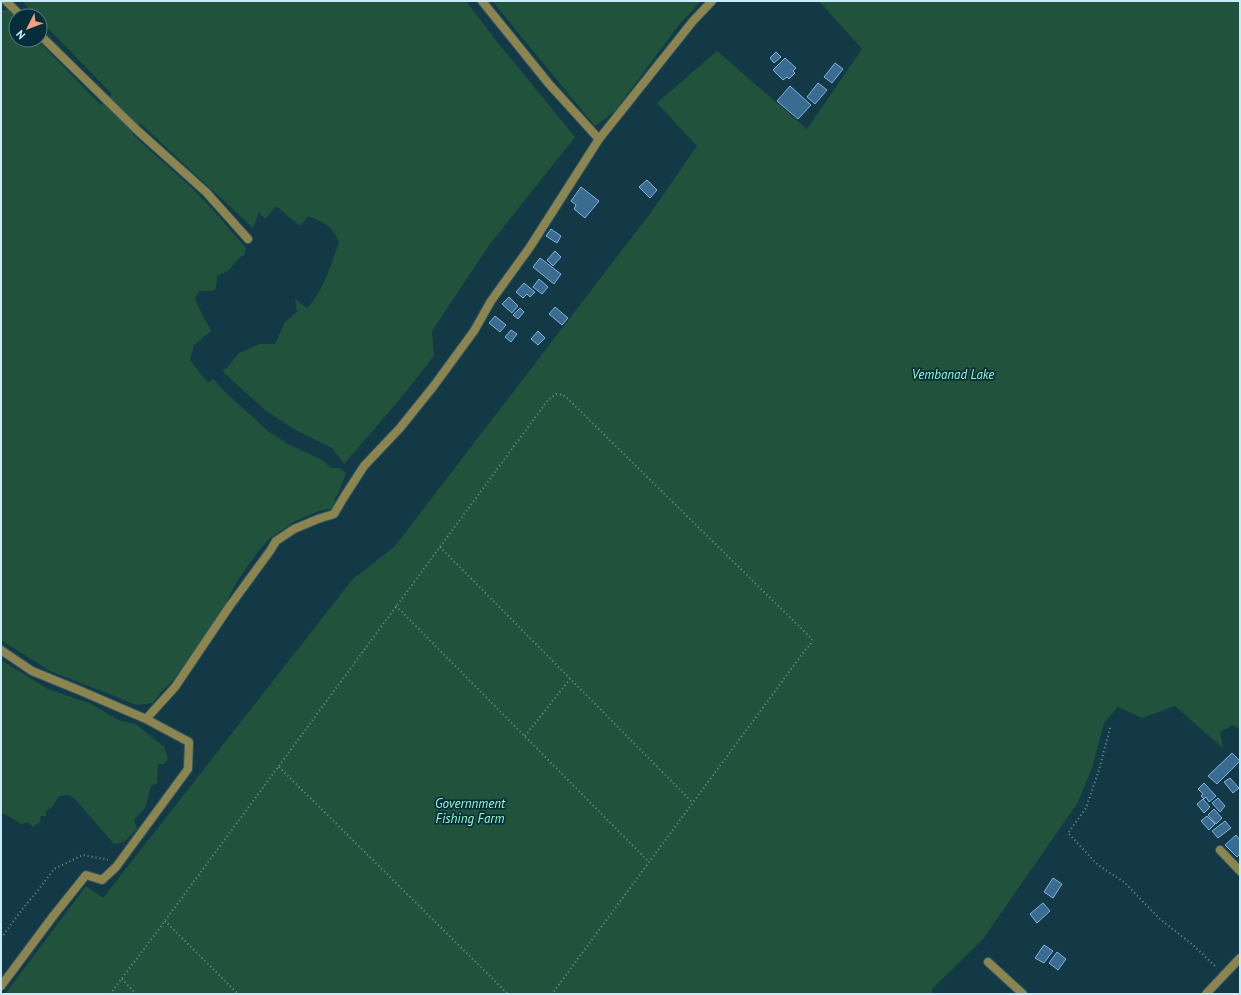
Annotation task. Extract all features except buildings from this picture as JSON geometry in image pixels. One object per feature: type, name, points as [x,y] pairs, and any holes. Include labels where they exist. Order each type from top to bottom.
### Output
[{"type":"street","points":[[482,1],[549,84],[599,139]]},
{"type":"street","points":[[146,719],[175,687],[276,541],[294,529],[334,514],[364,466],[400,428],[433,387],[474,331],[491,301],[530,247],[599,139],[693,21],[712,1]]},
{"type":"street","points":[[48,43],[138,131],[206,192],[248,239]]},
{"type":"street","points":[[1,650],[32,672],[146,719],[189,742],[188,769],[120,863],[102,880],[86,875],[1,986]]},
{"type":"street","points":[[1220,850],[1240,870]]},
{"type":"street","points":[[1206,994],[1240,958]]},
{"type":"street","points":[[988,962],[1023,994]]},
{"type":"path","points":[[110,994],[548,400],[556,394],[563,395],[812,639],[810,646],[806,649],[552,994]]},
{"type":"path","points":[[440,547],[693,803]]},
{"type":"path","points":[[396,606],[649,862]]},
{"type":"path","points":[[525,736],[570,678]]},
{"type":"path","points":[[1110,728],[1099,770],[1086,808],[1068,833],[1098,865],[1124,882],[1160,919],[1193,945],[1224,975]]},
{"type":"path","points":[[278,767],[508,994]]},
{"type":"path","points":[[1,938],[54,869],[83,855],[120,863]]},
{"type":"path","points":[[165,921],[238,994]]},
{"type":"path","points":[[122,979],[136,994]]},
{"type":"water","points":[[22,1],[466,1],[575,137],[490,244],[432,331],[434,356],[400,399],[344,464],[332,448],[294,429],[266,411],[222,371],[228,367],[239,353],[260,344],[275,344],[285,322],[297,312],[295,299],[307,308],[313,301],[318,294],[330,268],[339,242],[334,232],[327,225],[308,216],[300,226],[276,206],[265,219],[259,212],[253,228],[140,123],[132,134],[192,188],[246,248],[244,255],[240,257],[228,271],[217,276],[216,289],[211,291],[199,291],[195,298],[198,307],[211,331],[194,345],[190,360],[208,383],[213,379],[225,392],[268,431],[288,444],[322,460],[331,468],[340,468],[346,473],[339,492],[335,498],[336,508],[332,510],[328,509],[319,511],[295,521],[269,539],[256,554],[238,580],[214,625],[173,680],[160,693],[153,703],[137,705],[50,671],[1,640],[1,10],[8,10],[8,48],[45,48],[101,105],[112,94],[48,28],[48,8],[29,8]]},
{"type":"water","points":[[492,1],[701,1],[678,26],[615,111],[595,126]]},
{"type":"water","name":"Vembanad Lake","points":[[819,1],[1240,1],[1240,729],[1233,725],[1220,732],[1223,748],[1175,706],[1142,718],[1118,707],[1104,723],[1092,768],[1078,802],[983,939],[932,989],[932,994],[5,994],[86,886],[103,898],[352,580],[395,546],[652,211],[697,146],[657,103],[717,51],[807,129],[862,49]]},
{"type":"water","points":[[1,660],[48,689],[89,703],[119,720],[137,725],[164,747],[168,758],[164,764],[158,764],[157,783],[151,786],[145,808],[134,820],[137,829],[124,842],[114,844],[75,799],[68,795],[59,796],[52,807],[46,811],[46,816],[41,816],[40,822],[33,827],[28,822],[22,824],[1,812]]},
{"type":"water label","name":"Governnment Fishing Farm","points":[[470,810]]}]
